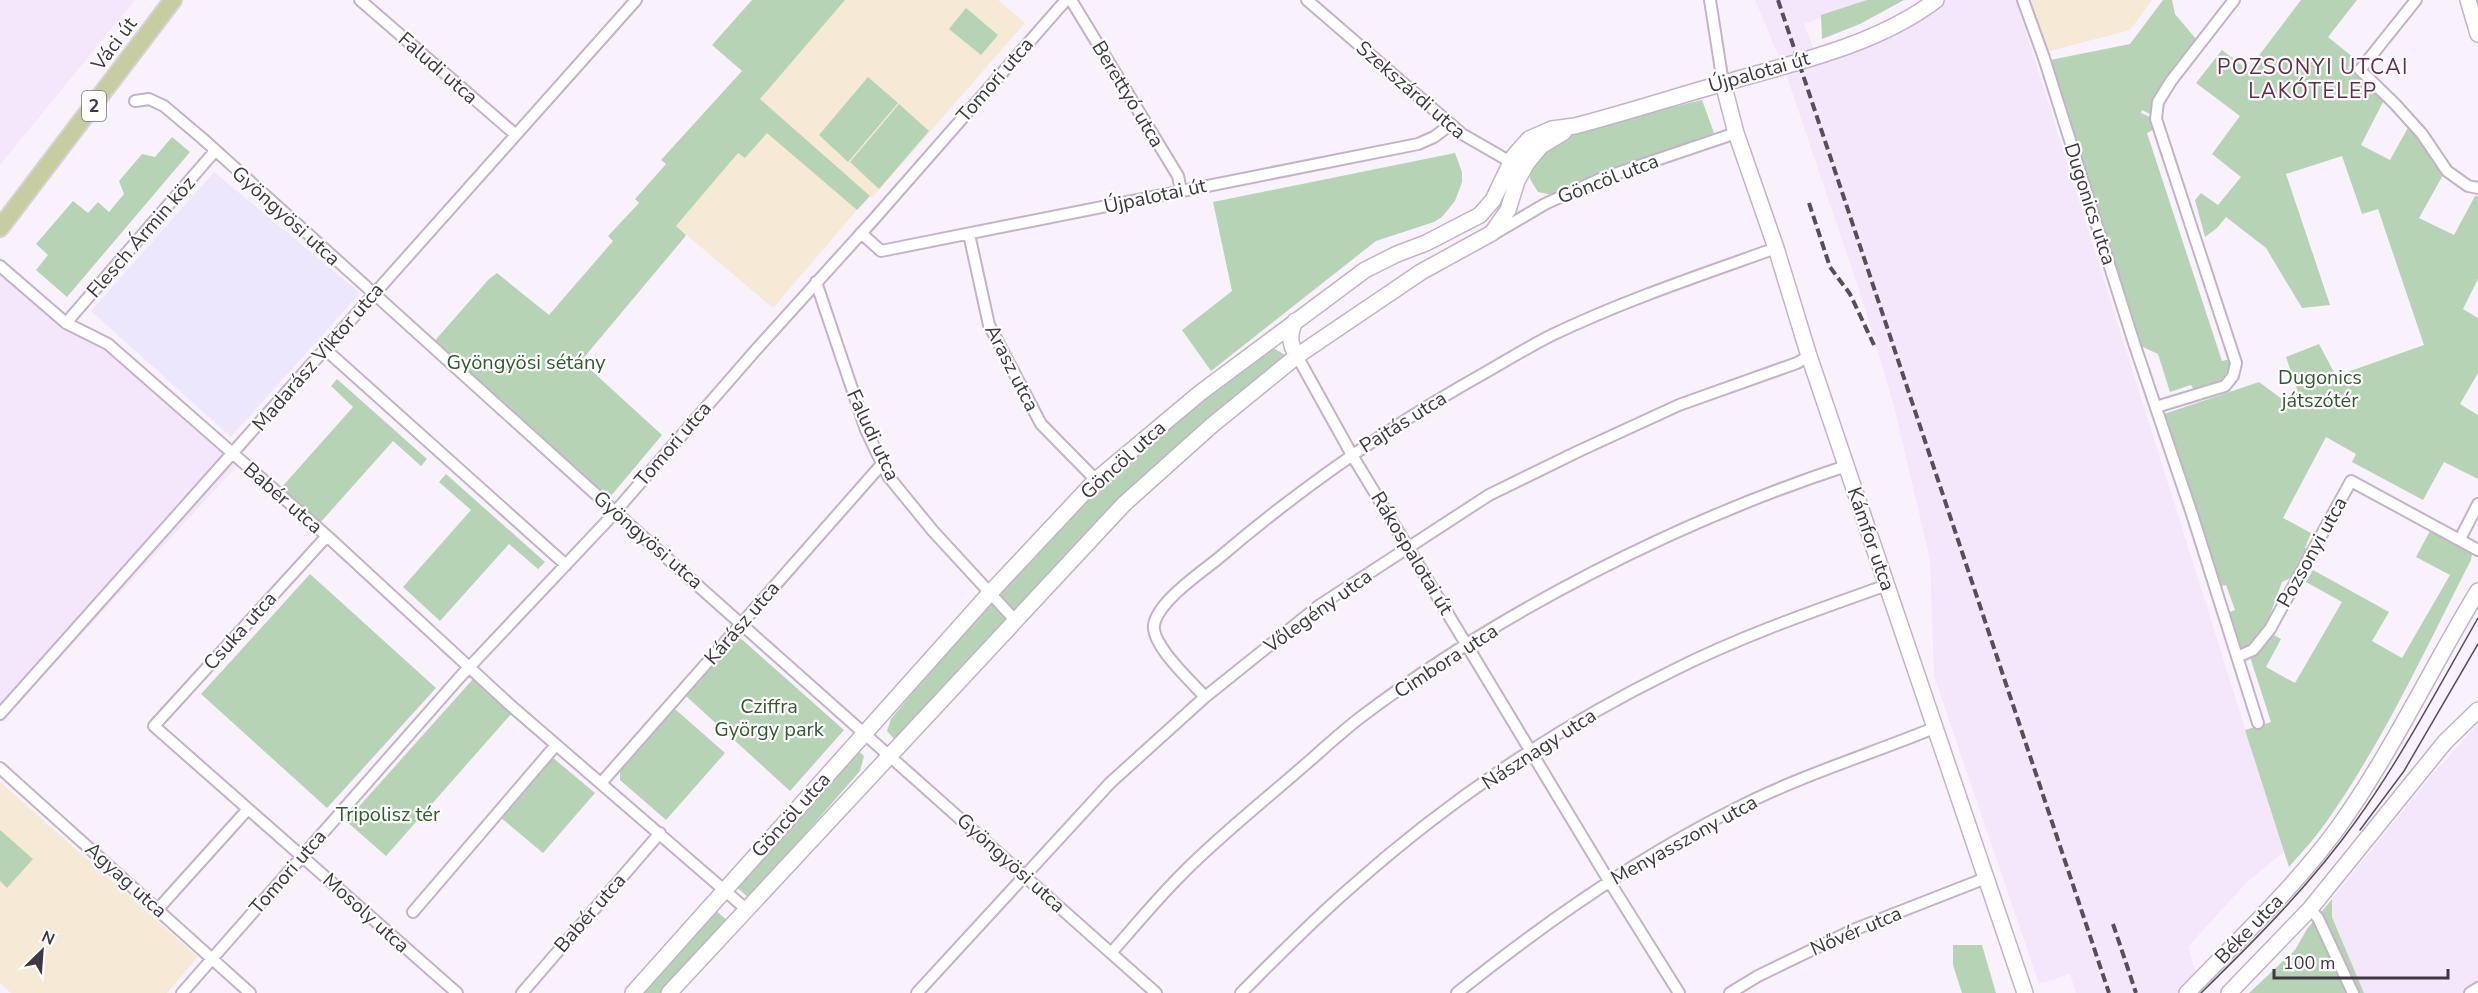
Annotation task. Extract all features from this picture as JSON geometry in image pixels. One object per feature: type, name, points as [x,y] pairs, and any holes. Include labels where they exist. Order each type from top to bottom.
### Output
[{"type":"main road","name":"Váci út","points":[[0,228],[173,0]]},
{"type":"street","name":"Faludi utca","points":[[360,0],[516,135]]},
{"type":"street","name":"Madarász Viktor utca","points":[[0,714],[636,0]]},
{"type":"street","name":"Tomori utca","points":[[182,993],[469,668],[615,512],[1066,0]]},
{"type":"street","name":"Berettyó utca","points":[[1071,0],[1178,176],[1181,191]]},
{"type":"street","name":"Szekszárdi utca","points":[[1307,0],[1450,125],[1472,141],[1517,165]]},
{"type":"street","points":[[1710,0],[1724,83]]},
{"type":"street","name":"Újpalotai út","points":[[1575,126],[1781,67],[1862,39],[1908,20],[1936,0]]},
{"type":"street","name":"Dugonics utca","points":[[2023,0],[2044,58],[2258,723]]},
{"type":"street","points":[[2156,407],[2225,386],[2233,376],[2236,363],[2156,119],[2158,102],[2171,81],[2234,0]]},
{"type":"street","points":[[2416,0],[2360,70],[2422,134],[2447,171],[2468,186],[2478,188]]},
{"type":"street","points":[[2468,0],[2478,34]]},
{"type":"street","name":"Kámfor utca","points":[[1724,83],[1736,133],[1776,248],[1809,356],[2025,993]]},
{"type":"street","name":"Gyöngyösi utca","points":[[135,101],[148,99],[164,106],[615,512],[1156,993]]},
{"type":"street","name":"Újpalotai út","points":[[861,233],[881,251],[1418,144],[1434,137],[1450,125]]},
{"type":"street","name":"Göncöl utca","points":[[633,993],[989,594],[1096,480],[1200,393],[1365,270],[1480,216],[1517,165],[1541,146],[1575,126]]},
{"type":"street","name":"Göncöl utca","points":[[669,993],[1124,504],[1211,426],[1297,356],[1421,272],[1545,204],[1609,175],[1736,133]]},
{"type":"street","name":"Flesch Ármin köz","points":[[66,323],[215,151]]},
{"type":"street","name":"Göncöl utca","points":[[1485,238],[1505,216],[1517,165]]},
{"type":"street","name":"Arasz utca","points":[[969,234],[988,326],[1041,424],[1096,480]]},
{"type":"street","name":"Pajtás utca","points":[[1205,697],[1165,652],[1155,636],[1154,625],[1159,612],[1174,596],[1259,523],[1352,455],[1438,398],[1550,336],[1643,295],[1776,248]]},
{"type":"street","name":"Babér utca","points":[[0,266],[66,323],[108,344],[327,536],[469,668],[746,909]]},
{"type":"street","name":"Faludi utca","points":[[816,282],[862,420],[888,477],[989,594],[1015,620]]},
{"type":"street","points":[[1295,321],[1289,334],[1290,346],[1297,356]]},
{"type":"street","points":[[1264,345],[1276,344],[1297,356]]},
{"type":"street","points":[[326,350],[566,565]]},
{"type":"street","name":"Rákospalotai út","points":[[1297,356],[1352,455],[1679,993]]},
{"type":"street","name":"Vőlegény utca","points":[[917,993],[1110,783],[1205,697],[1320,605],[1489,495],[1679,405],[1797,363],[1809,356]]},
{"type":"street","name":"Kárász utca","points":[[602,783],[882,464]]},
{"type":"street","name":"Cimbora utca","points":[[1111,952],[1181,874],[1273,793],[1361,717],[1467,644],[1562,589],[1637,550],[1724,512],[1846,466]]},
{"type":"street","name":"Pozsonyi utca","points":[[2237,657],[2253,650],[2270,629],[2351,481],[2478,550]]},
{"type":"street","points":[[2460,539],[2478,504]]},
{"type":"street","name":"Csuka utca","points":[[154,726],[327,536]]},
{"type":"street","name":"Násznagy utca","points":[[1241,993],[1349,888],[1432,820],[1531,751],[1614,701],[1672,670],[1748,636],[1887,585]]},
{"type":"street","name":"Béke utca","points":[[2187,993],[2256,925],[2336,830],[2382,761],[2478,591]]},
{"type":"street","points":[[2353,993],[2318,918],[2310,909],[2445,742],[2478,710]]},
{"type":"street","name":"Mosoly utca","points":[[154,726],[457,993]]},
{"type":"street","name":"Menyasszony utca","points":[[1457,993],[1506,954],[1654,852],[1736,808],[1814,774],[1934,728]]},
{"type":"street","points":[[413,912],[556,745]]},
{"type":"street","name":"Agyag utca","points":[[0,768],[250,993]]},
{"type":"street","points":[[158,909],[248,809]]},
{"type":"street","name":"Babér utca","points":[[522,993],[660,833]]},
{"type":"street","name":"Nővér utca","points":[[1730,993],[1758,976],[1853,930],[1986,878]]},
{"type":"street","name":"Béke utca","points":[[2229,993],[2310,909]]},
{"type":"street","points":[[2470,993],[2478,988]]},
{"type":"shaded area","points":[[0,0],[135,0],[0,165]]},
{"type":"shaded area","points":[[845,0],[998,0],[1025,23],[872,198],[760,99]]},
{"type":"shaded area","points":[[1755,0],[1867,0],[1804,24],[1814,49],[1863,31],[1910,10],[1924,0],[2016,0],[2284,852],[2247,882],[2188,947],[2203,993],[2076,993],[2070,974],[2039,984],[1934,676],[1930,560],[1894,406],[1863,302],[1786,74]]},
{"type":"shaded area","points":[[2029,0],[2152,0],[2130,30],[2046,52]]},
{"type":"shaded area","points":[[767,132],[857,210],[773,308],[676,226],[739,152],[745,157]]},
{"type":"shaded area","points":[[214,172],[360,293],[231,437],[91,311]]},
{"type":"shaded area","points":[[0,256],[238,465],[0,723]]},
{"type":"shaded area","points":[[2478,724],[2478,993],[2364,993],[2332,917],[2332,899],[2430,777]]},
{"type":"shaded area","points":[[0,782],[198,957],[167,993],[11,993],[0,983]]},
{"type":"green space","name":"Gyöngyösi sétány","points":[[752,0],[845,0],[760,99],[870,196],[857,210],[767,133],[745,158],[738,153],[676,226],[686,235],[684,238],[581,361],[662,435],[605,503],[431,345],[489,279],[497,273],[549,315],[613,241],[608,236],[639,203],[635,199],[666,164],[661,160],[742,71],[712,45]]},
{"type":"green space","points":[[1867,0],[1904,0],[1860,24],[1822,39],[1821,15]]},
{"type":"green space","points":[[2163,0],[2172,0],[2175,14],[2196,39],[2185,58],[2158,93],[2150,114],[2142,110],[2141,113],[2152,118],[2153,130],[2147,133],[2222,361],[2230,359],[2229,370],[2223,380],[2194,390],[2191,385],[2170,392],[2158,354],[2134,343],[2045,61],[2130,44]]},
{"type":"green space","name":"Dugonics játszótér","points":[[2301,0],[2357,0],[2328,37],[2354,58],[2348,68],[2367,82],[2384,100],[2361,145],[2390,160],[2410,124],[2424,142],[2443,175],[2419,218],[2454,235],[2475,196],[2478,196],[2478,279],[2463,309],[2478,318],[2478,373],[2460,404],[2478,415],[2478,479],[2444,462],[2423,500],[2352,462],[2356,454],[2326,437],[2283,518],[2311,533],[2305,548],[2308,550],[2295,576],[2282,582],[2266,626],[2254,645],[2240,650],[2227,613],[2235,610],[2226,585],[2218,587],[2164,414],[2259,382],[2282,399],[2298,392],[2286,357],[2319,344],[2336,376],[2424,345],[2378,209],[2362,214],[2342,156],[2286,174],[2330,305],[2302,308],[2266,248],[2226,217],[2205,237],[2195,200],[2201,193],[2218,205],[2241,177],[2212,154],[2240,116],[2196,83],[2222,50],[2248,70]]},
{"type":"green space","points":[[966,8],[998,35],[981,55],[949,29]]},
{"type":"green space","points":[[868,77],[898,103],[848,162],[819,135]]},
{"type":"green space","points":[[1702,100],[1714,133],[1620,167],[1557,196],[1538,192],[1530,179],[1532,150],[1540,139]]},
{"type":"green space","points":[[899,104],[929,131],[879,189],[850,162]]},
{"type":"green space","points":[[172,137],[190,152],[67,297],[36,270],[48,255],[36,244],[73,201],[88,213],[98,202],[109,212],[124,194],[119,181],[142,154],[155,157]]},
{"type":"green space","points":[[1455,153],[1462,172],[1462,182],[1455,201],[1442,217],[1434,222],[1376,241],[1211,371],[1182,330],[1232,291],[1213,202]]},
{"type":"green space","points":[[1273,348],[1289,357],[1015,616],[993,594],[1103,478],[1265,349]]},
{"type":"green space","points":[[337,379],[427,459],[421,466],[393,441],[320,523],[281,488],[353,407],[331,386]]},
{"type":"green space","points":[[446,474],[545,562],[538,569],[509,544],[440,621],[403,587],[471,510],[439,482]]},
{"type":"green space","points":[[2430,531],[2472,554],[2471,560],[2386,726],[2323,827],[2289,867],[2245,730],[2271,722],[2250,657],[2257,653],[2272,634],[2281,639],[2266,667],[2295,683],[2342,602],[2306,582],[2313,570],[2389,612],[2372,641],[2402,658],[2450,575],[2416,557]]},
{"type":"green space","points":[[310,574],[436,688],[327,808],[201,694]]},
{"type":"green space","points":[[989,600],[1009,621],[896,741],[887,731],[891,719]]},
{"type":"green space","name":"Cziffra György park","points":[[738,636],[844,730],[790,791],[686,696]]},
{"type":"green space","name":"Tripolisz tér","points":[[473,679],[511,714],[386,856],[346,821]]},
{"type":"green space","points":[[675,709],[725,753],[666,820],[620,780],[620,771]]},
{"type":"green space","points":[[856,749],[864,756],[860,771],[749,898],[734,885]]},
{"type":"green space","points":[[552,757],[595,793],[543,853],[500,817]]},
{"type":"green space","points":[[0,830],[33,859],[7,888],[0,881]]},
{"type":"green space","points":[[2332,899],[2332,917],[2364,993],[2249,993],[2295,950],[2307,929]]},
{"type":"green space","points":[[713,908],[729,922],[663,993],[637,993]]},
{"type":"green space","points":[[1953,945],[1982,945],[1996,993],[1962,993],[1953,965]]},
{"type":"tram line","points":[[2201,993],[2302,889],[2356,821],[2405,747],[2478,618]]},
{"type":"tram line","points":[[2360,830],[2404,771],[2478,644]]},
{"type":"railway","points":[[1778,0],[2109,993]]},
{"type":"railway","points":[[1809,203],[1830,267],[1850,294],[1874,345]]},
{"type":"railway","points":[[2113,924],[2136,993]]},
{"type":"district","name":"POZSONYI UTCAI LAKÓTELEP","points":[[2313,79]]}]
